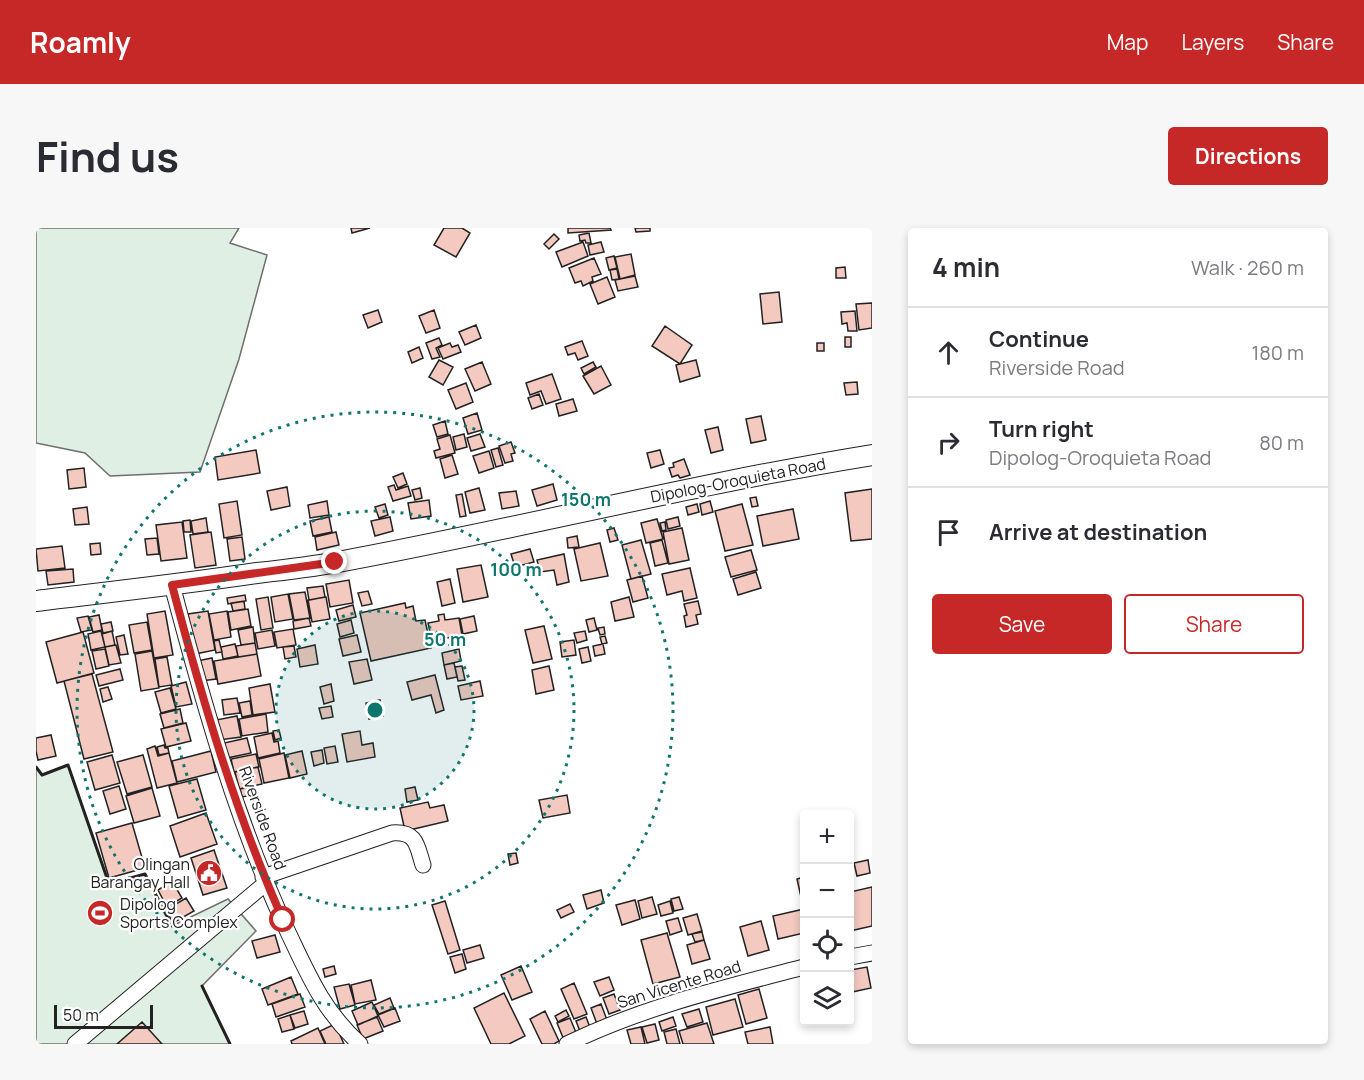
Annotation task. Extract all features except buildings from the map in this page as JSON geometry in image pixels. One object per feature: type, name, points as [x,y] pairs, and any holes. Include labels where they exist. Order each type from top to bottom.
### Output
[{"type":"main road","name":"Dipolog-Oroquieta Road","points":[[36,601],[172,585],[346,560],[805,466],[872,455]]},
{"type":"street","name":"Riverside Road","points":[[172,585],[195,672],[265,880],[311,981],[329,1011],[360,1044]]},
{"type":"street","points":[[75,1044],[265,880],[392,833],[402,832],[411,836],[416,842],[423,865]]},
{"type":"street","points":[[854,956],[872,953]]},
{"type":"street","name":"San Vicente Road","points":[[567,1044],[643,1012],[800,968]]},
{"type":"green space","points":[[36,228],[239,228],[230,243],[267,255],[239,359],[200,472],[110,476],[85,453],[36,443]]},
{"type":"green space","name":"Dipolog Sports Complex","points":[[68,765],[109,883],[145,874],[172,926],[228,899],[256,931],[202,986],[230,1044],[36,1044],[36,767],[42,775]]},
{"type":"wall","points":[[36,767],[42,775],[68,765],[109,884],[145,874],[172,926]]},
{"type":"wall","points":[[202,986],[230,1044]]},
{"type":"place","name":"Olingan Barangay Hall","points":[[209,873]]},
{"type":"place","name":"Dipolog Sports Complex","points":[[100,913]]},
{"type":"route","points":[[283,920],[263,877],[230,781],[195,672],[172,585],[335,562]]}]
